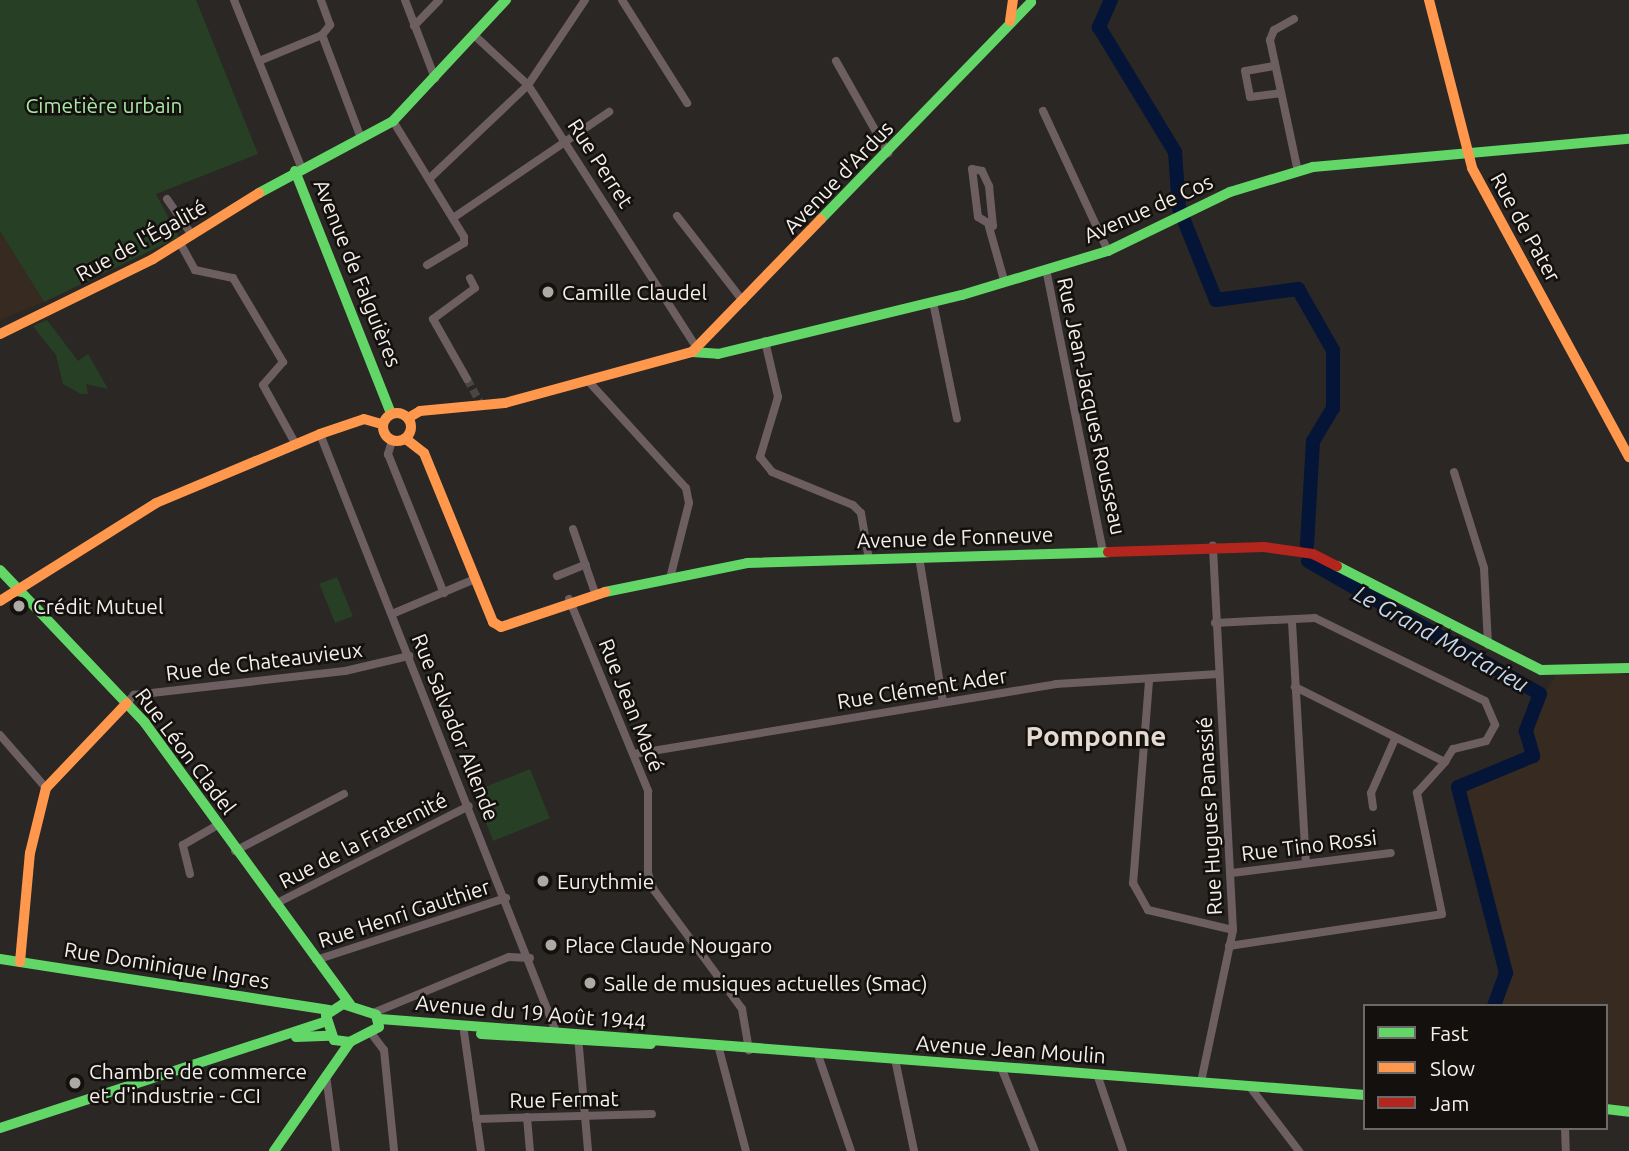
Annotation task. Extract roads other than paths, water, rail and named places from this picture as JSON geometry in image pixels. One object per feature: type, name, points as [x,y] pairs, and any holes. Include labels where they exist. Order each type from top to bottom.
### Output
[{"type":"street","points":[[234,0],[298,169]]},
{"type":"street","points":[[259,61],[322,35],[331,25],[321,0]]},
{"type":"street","points":[[405,0],[435,78]]},
{"type":"street","points":[[414,26],[439,0]]},
{"type":"street","name":"Avenue de Falguières","points":[[391,413],[298,169],[393,121],[506,0]]},
{"type":"street","points":[[429,179],[528,85],[585,0]]},
{"type":"street","points":[[622,0],[687,103]]},
{"type":"street","points":[[1009,26],[1015,0],[1033,1]]},
{"type":"street","name":"Rue de Pater","points":[[1429,0],[1469,155],[1625,444],[1629,457]]},
{"type":"street","name":"Avenue d'Ardus","points":[[695,350],[1033,1]]},
{"type":"street","points":[[1294,19],[1274,30],[1275,66],[1298,172]]},
{"type":"street","name":"Rue Perret","points":[[473,34],[528,85],[695,350]]},
{"type":"street","points":[[322,35],[361,138]]},
{"type":"street","points":[[836,61],[888,153]]},
{"type":"street","points":[[1275,66],[1245,71],[1250,97],[1281,93]]},
{"type":"street","points":[[1043,111],[1108,251]]},
{"type":"street","points":[[453,218],[609,112]]},
{"type":"street","points":[[393,121],[453,218],[464,243],[427,265]]},
{"type":"street","name":"Avenue de Cos","points":[[695,350],[703,356],[933,302],[1108,251],[1181,215],[1298,172],[1629,139]]},
{"type":"street","points":[[989,227],[997,221],[995,209],[976,168],[969,178],[978,217],[989,227],[1004,281]]},
{"type":"street","name":"Rue de l'Égalité","points":[[0,334],[180,243],[298,169]]},
{"type":"street","points":[[167,199],[192,235]]},
{"type":"street","points":[[677,216],[743,301]]},
{"type":"street","points":[[180,243],[195,270],[233,278],[283,362],[263,385],[295,443]]},
{"type":"street","name":"Rue Jean-Jacques Rousseau","points":[[1046,269],[1103,551]]},
{"type":"street","points":[[467,379],[433,319],[475,288],[470,278]]},
{"type":"street","points":[[933,302],[957,419]]},
{"type":"street","points":[[765,341],[778,397],[760,457],[772,472],[853,505],[861,513],[869,560]]},
{"type":"street","points":[[382,424],[391,413],[408,418],[590,383],[695,350]]},
{"type":"street","points":[[590,383],[686,488],[689,503],[670,578]]},
{"type":"street","points":[[392,441],[406,439],[408,418]]},
{"type":"street","points":[[0,601],[113,525],[295,443],[364,419],[382,424],[392,441],[388,454],[444,593]]},
{"type":"street","name":"Rue Salvador Allende","points":[[320,434],[523,940],[557,1034]]},
{"type":"street","name":"Avenue de Fonneuve","points":[[406,439],[424,453],[493,622],[501,627],[569,599],[747,563],[1213,546],[1313,554],[1488,645],[1556,674],[1629,668]]},
{"type":"street","points":[[1454,472],[1484,568],[1488,645]]},
{"type":"street","points":[[573,529],[595,593]]},
{"type":"street","name":"Rue Hugues Panassié","points":[[1201,1082],[1233,930],[1213,546]]},
{"type":"street","points":[[919,557],[943,702]]},
{"type":"street","points":[[557,576],[586,564]]},
{"type":"street","name":"Rue Léon Cladel","points":[[0,570],[127,703],[313,961],[350,1004]]},
{"type":"street","points":[[392,614],[475,579]]},
{"type":"street","name":"Rue Jean Macé","points":[[569,599],[648,791],[648,873],[741,1009],[749,1050]]},
{"type":"street","points":[[1215,623],[1292,622],[1315,618],[1485,701],[1495,714],[1486,740],[1453,749],[1417,793],[1442,914],[1229,946]]},
{"type":"street","points":[[1292,622],[1306,863]]},
{"type":"street","name":"Rue de Chateauvieux","points":[[127,703],[134,695],[345,671],[409,656]]},
{"type":"street","name":"Avenue de Fonneuve","points":[[1607,670],[1629,676]]},
{"type":"street","name":"Rue Clément Ader","points":[[634,754],[1056,684],[1149,681],[1219,674]]},
{"type":"street","points":[[1149,681],[1133,883],[1148,910],[1233,930]]},
{"type":"street","points":[[1295,687],[1394,741],[1445,761]]},
{"type":"street","points":[[20,962],[30,853],[46,788],[127,703]]},
{"type":"street","points":[[0,735],[46,788]]},
{"type":"street","points":[[1373,807],[1371,793],[1394,741]]},
{"type":"street","points":[[236,851],[344,794]]},
{"type":"street","name":"Rue de la Fraternité","points":[[273,905],[469,806]]},
{"type":"street","points":[[190,874],[183,845],[217,825]]},
{"type":"street","name":"Rue Tino Rossi","points":[[1232,873],[1391,853]]},
{"type":"street","name":"Rue Henri Gauthier","points":[[313,961],[506,898]]},
{"type":"street","points":[[274,1151],[350,1042],[376,1023],[509,957],[523,940]]},
{"type":"street","points":[[509,957],[530,958]]},
{"type":"street","name":"Rue Dominique Ingres","points":[[0,959],[331,1008],[350,1004]]},
{"type":"street","name":"Rue Léon Cladel","points":[[321,971],[331,1008]]},
{"type":"street","points":[[350,1004],[376,1023],[384,1050],[394,1151]]},
{"type":"street","points":[[0,1128],[293,1036],[324,1023],[331,1008]]},
{"type":"street","points":[[324,1023],[329,1036]]},
{"type":"street","name":"Avenue du 19 Août 1944","points":[[376,1023],[464,1032],[655,1043]]},
{"type":"street","name":"Avenue du 19 Août 1944","points":[[376,1023],[557,1034],[577,1039]]},
{"type":"street","points":[[464,1032],[481,1151]]},
{"type":"street","points":[[293,1036],[329,1036],[350,1042]]},
{"type":"street","points":[[577,1039],[588,1151]]},
{"type":"street","name":"Avenue Jean Moulin","points":[[655,1043],[1363,1095]]},
{"type":"street","points":[[719,1049],[747,1151]]},
{"type":"street","points":[[818,1055],[850,1151]]},
{"type":"street","points":[[895,1059],[914,1151]]},
{"type":"street","points":[[1001,1067],[1035,1151]]},
{"type":"street","points":[[1097,1074],[1123,1151]]},
{"type":"street","points":[[326,1075],[336,1151]]},
{"type":"street","points":[[1250,1087],[1300,1151]]},
{"type":"street","points":[[1608,1109],[1629,1112]]},
{"type":"street","name":"Rue Fermat","points":[[476,1119],[652,1115]]},
{"type":"street","points":[[527,1118],[530,1151]]},
{"type":"street","points":[[1565,1130],[1566,1151]]},
{"type":"waterway","name":"Le Grand Mortarieu","points":[[1111,0],[1099,27],[1175,152],[1179,208],[1216,300],[1298,289],[1333,350],[1333,408],[1313,441],[1307,545]]},
{"type":"waterway","name":"Le Grand Mortarieu","points":[[1308,561],[1540,694],[1526,731],[1533,756],[1458,787],[1506,973],[1495,1004]]},
{"type":"tunnel","points":[[467,379],[482,406]]},
{"type":"place","name":"Camille Claudel","points":[[548,292]]},
{"type":"place","name":"Crédit Mutuel","points":[[19,606]]},
{"type":"place","name":"Eurythmie","points":[[543,881]]},
{"type":"place","name":"Place Claude Nougaro","points":[[551,945]]},
{"type":"place","name":"Salle de musiques actuelles (Smac)","points":[[590,983]]},
{"type":"place","name":"Chambre de commerce et d'industrie - CCI","points":[[75,1083]]},
{"type":"district","name":"Pomponne","points":[[1096,736]]},
{"type":"park label","name":"Cimetière urbain","points":[[104,105]]}]
